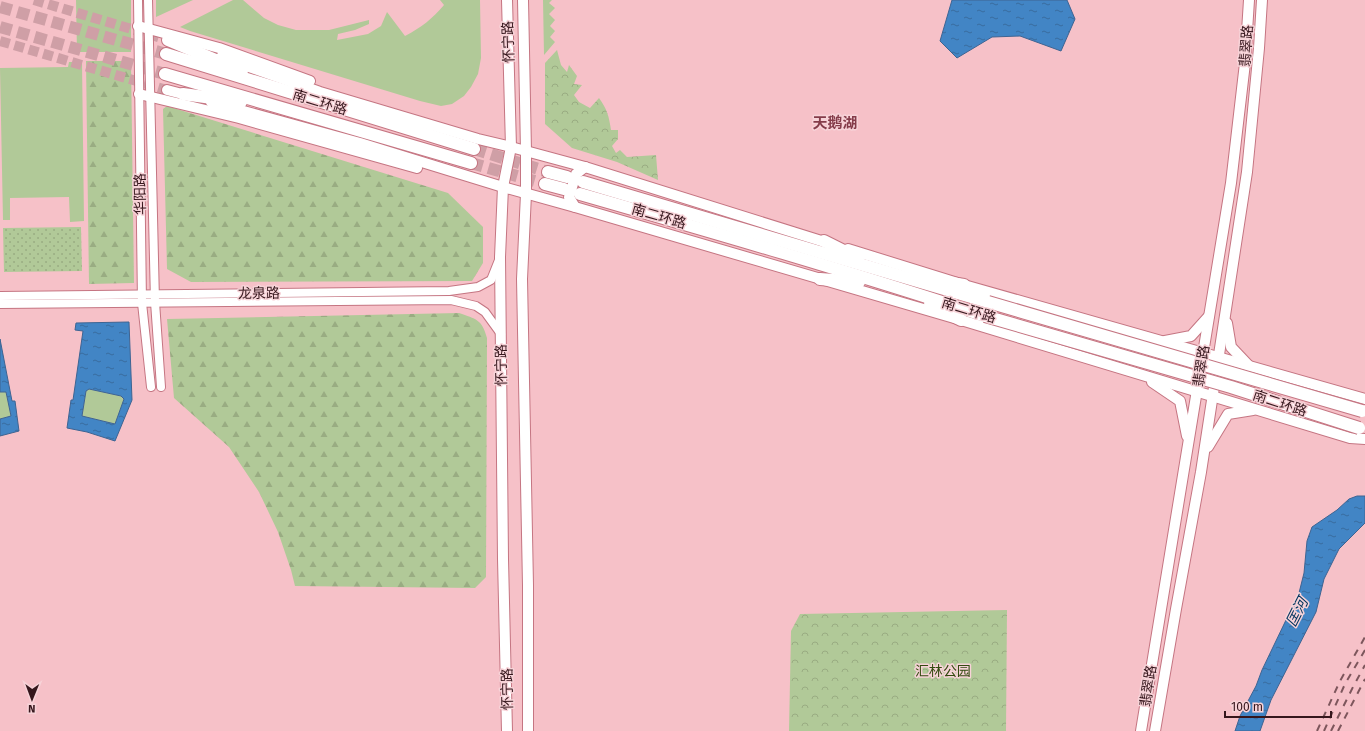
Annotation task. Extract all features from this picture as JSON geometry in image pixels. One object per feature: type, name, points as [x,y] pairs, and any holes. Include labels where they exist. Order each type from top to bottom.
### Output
[{"type":"highway","points":[[166,39],[304,97]]},
{"type":"highway","name":"南二环路","points":[[166,54],[304,97],[476,144]]},
{"type":"highway","name":"南二环路","points":[[166,74],[471,163]]},
{"type":"highway","points":[[183,94],[277,107]]},
{"type":"highway","points":[[547,178],[565,183]]},
{"type":"highway","name":"南二环路","points":[[1362,429],[1231,387],[986,316],[897,287],[727,236],[582,188],[889,273],[1363,412]]},
{"type":"highway","points":[[824,241],[889,273],[964,285]]},
{"type":"highway","points":[[820,278],[884,284]]},
{"type":"highway","points":[[897,287],[961,320]]},
{"type":"main road","name":"怀宁路","points":[[507,0],[511,146],[503,187],[500,257],[503,559],[507,731]]},
{"type":"main road","name":"怀宁路","points":[[523,0],[526,194],[522,278],[528,585],[528,731]]},
{"type":"main road","name":"翡翠路","points":[[1141,731],[1196,392],[1232,183],[1245,63],[1248,0]]},
{"type":"main road","name":"翡翠路","points":[[1155,731],[1205,452],[1247,172],[1260,48],[1262,0]]},
{"type":"main road","points":[[143,27],[219,48],[329,89],[447,124],[476,144]]},
{"type":"main road","points":[[166,39],[476,144],[511,146],[526,150],[964,285],[1365,399]]},
{"type":"main road","points":[[167,90],[360,143],[526,194],[575,206],[820,278],[1350,438],[1365,439]]},
{"type":"main road","points":[[139,94],[239,118],[420,168],[474,178]]},
{"type":"main road","points":[[575,206],[569,197],[576,174],[585,167]]},
{"type":"main road","points":[[1163,342],[1191,336],[1209,316]]},
{"type":"main road","points":[[1225,316],[1231,347],[1249,366]]},
{"type":"main road","points":[[1144,376],[1180,401],[1188,442]]},
{"type":"main road","points":[[1205,452],[1228,414],[1257,410]]},
{"type":"street","name":"华阳路","points":[[138,0],[143,27],[150,96],[155,298],[161,387]]},
{"type":"street","name":"华阳路","points":[[148,0],[143,27],[139,94],[142,303],[143,324],[151,387]]},
{"type":"street","name":"龙泉路","points":[[0,304],[142,303],[155,298],[450,291],[478,287],[491,280],[500,257]]},
{"type":"street","name":"龙泉路","points":[[0,296],[142,294],[155,298],[451,300],[476,306],[485,312],[501,334]]},
{"type":"green space","points":[[76,0],[131,0],[131,52],[77,52]]},
{"type":"green space","points":[[156,0],[193,0],[156,17]]},
{"type":"green space","points":[[233,0],[243,0],[264,18],[278,25],[296,30],[329,30],[369,20],[369,24],[355,30],[338,34],[337,40],[368,34],[381,26],[387,12],[405,36],[422,26],[444,5],[440,0],[480,0],[481,58],[478,74],[464,96],[452,104],[441,106],[420,101],[180,27]]},
{"type":"green space","points":[[543,0],[552,0],[549,3],[555,8],[549,14],[555,20],[550,26],[555,31],[550,37],[555,42],[544,55]]},
{"type":"green space","points":[[557,50],[561,65],[567,72],[569,65],[577,76],[574,84],[582,85],[574,95],[579,102],[590,108],[599,98],[607,113],[611,130],[618,130],[618,139],[612,146],[616,153],[620,150],[627,157],[656,155],[658,180],[617,162],[572,148],[545,124],[545,63]]},
{"type":"green space","points":[[86,61],[131,61],[134,283],[89,284]]},
{"type":"green space","points":[[69,62],[82,62],[84,221],[70,222],[69,197],[10,198],[10,220],[3,220],[0,68],[68,67]]},
{"type":"green space","points":[[167,106],[448,193],[483,227],[483,263],[472,281],[191,282],[167,269],[163,109]]},
{"type":"green space","points":[[81,227],[82,271],[4,272],[3,228]]},
{"type":"green space","points":[[459,313],[478,321],[483,327],[487,338],[486,577],[475,588],[295,586],[278,532],[259,492],[229,447],[174,398],[167,319]]},
{"type":"green space","points":[[89,389],[121,396],[124,400],[115,424],[82,416],[86,391]]},
{"type":"green space","points":[[0,392],[6,392],[11,416],[0,419]]},
{"type":"green space","name":"汇林公园","points":[[1007,610],[1006,731],[789,731],[791,631],[800,614]]},
{"type":"water","points":[[952,0],[1067,0],[1075,19],[1061,51],[1020,36],[992,37],[957,58],[940,41]]},
{"type":"water","points":[[129,322],[132,400],[115,441],[87,432],[67,428],[71,400],[73,400],[83,331],[75,330],[76,323]],"holes":[[[89,389],[121,396],[124,399],[115,424],[82,416],[86,391]]]},
{"type":"water","points":[[0,339],[12,401],[15,401],[19,431],[0,436],[0,419],[11,416],[6,392],[0,392]]},
{"type":"water","name":"匡河","points":[[1357,496],[1365,496],[1365,523],[1339,549],[1324,579],[1316,612],[1271,700],[1260,731],[1235,731],[1240,716],[1256,686],[1262,670],[1299,593],[1304,573],[1307,541],[1312,527],[1337,510],[1349,499]]},
{"type":"tunnel","points":[[34,0],[165,39]]},
{"type":"tunnel","points":[[0,7],[166,54]]},
{"type":"tunnel","points":[[0,27],[165,74]]},
{"type":"tunnel","points":[[0,41],[167,90]]},
{"type":"tunnel","points":[[474,149],[548,172]]},
{"type":"tunnel","points":[[471,163],[545,184]]},
{"type":"railway","points":[[1317,731],[1340,681],[1365,637]]},
{"type":"railway","points":[[1324,731],[1345,684],[1365,650]]},
{"type":"railway","points":[[1331,731],[1365,665]]},
{"type":"railway","points":[[1338,731],[1365,679]]},
{"type":"district","name":"天鹅湖","points":[[835,123]]}]
